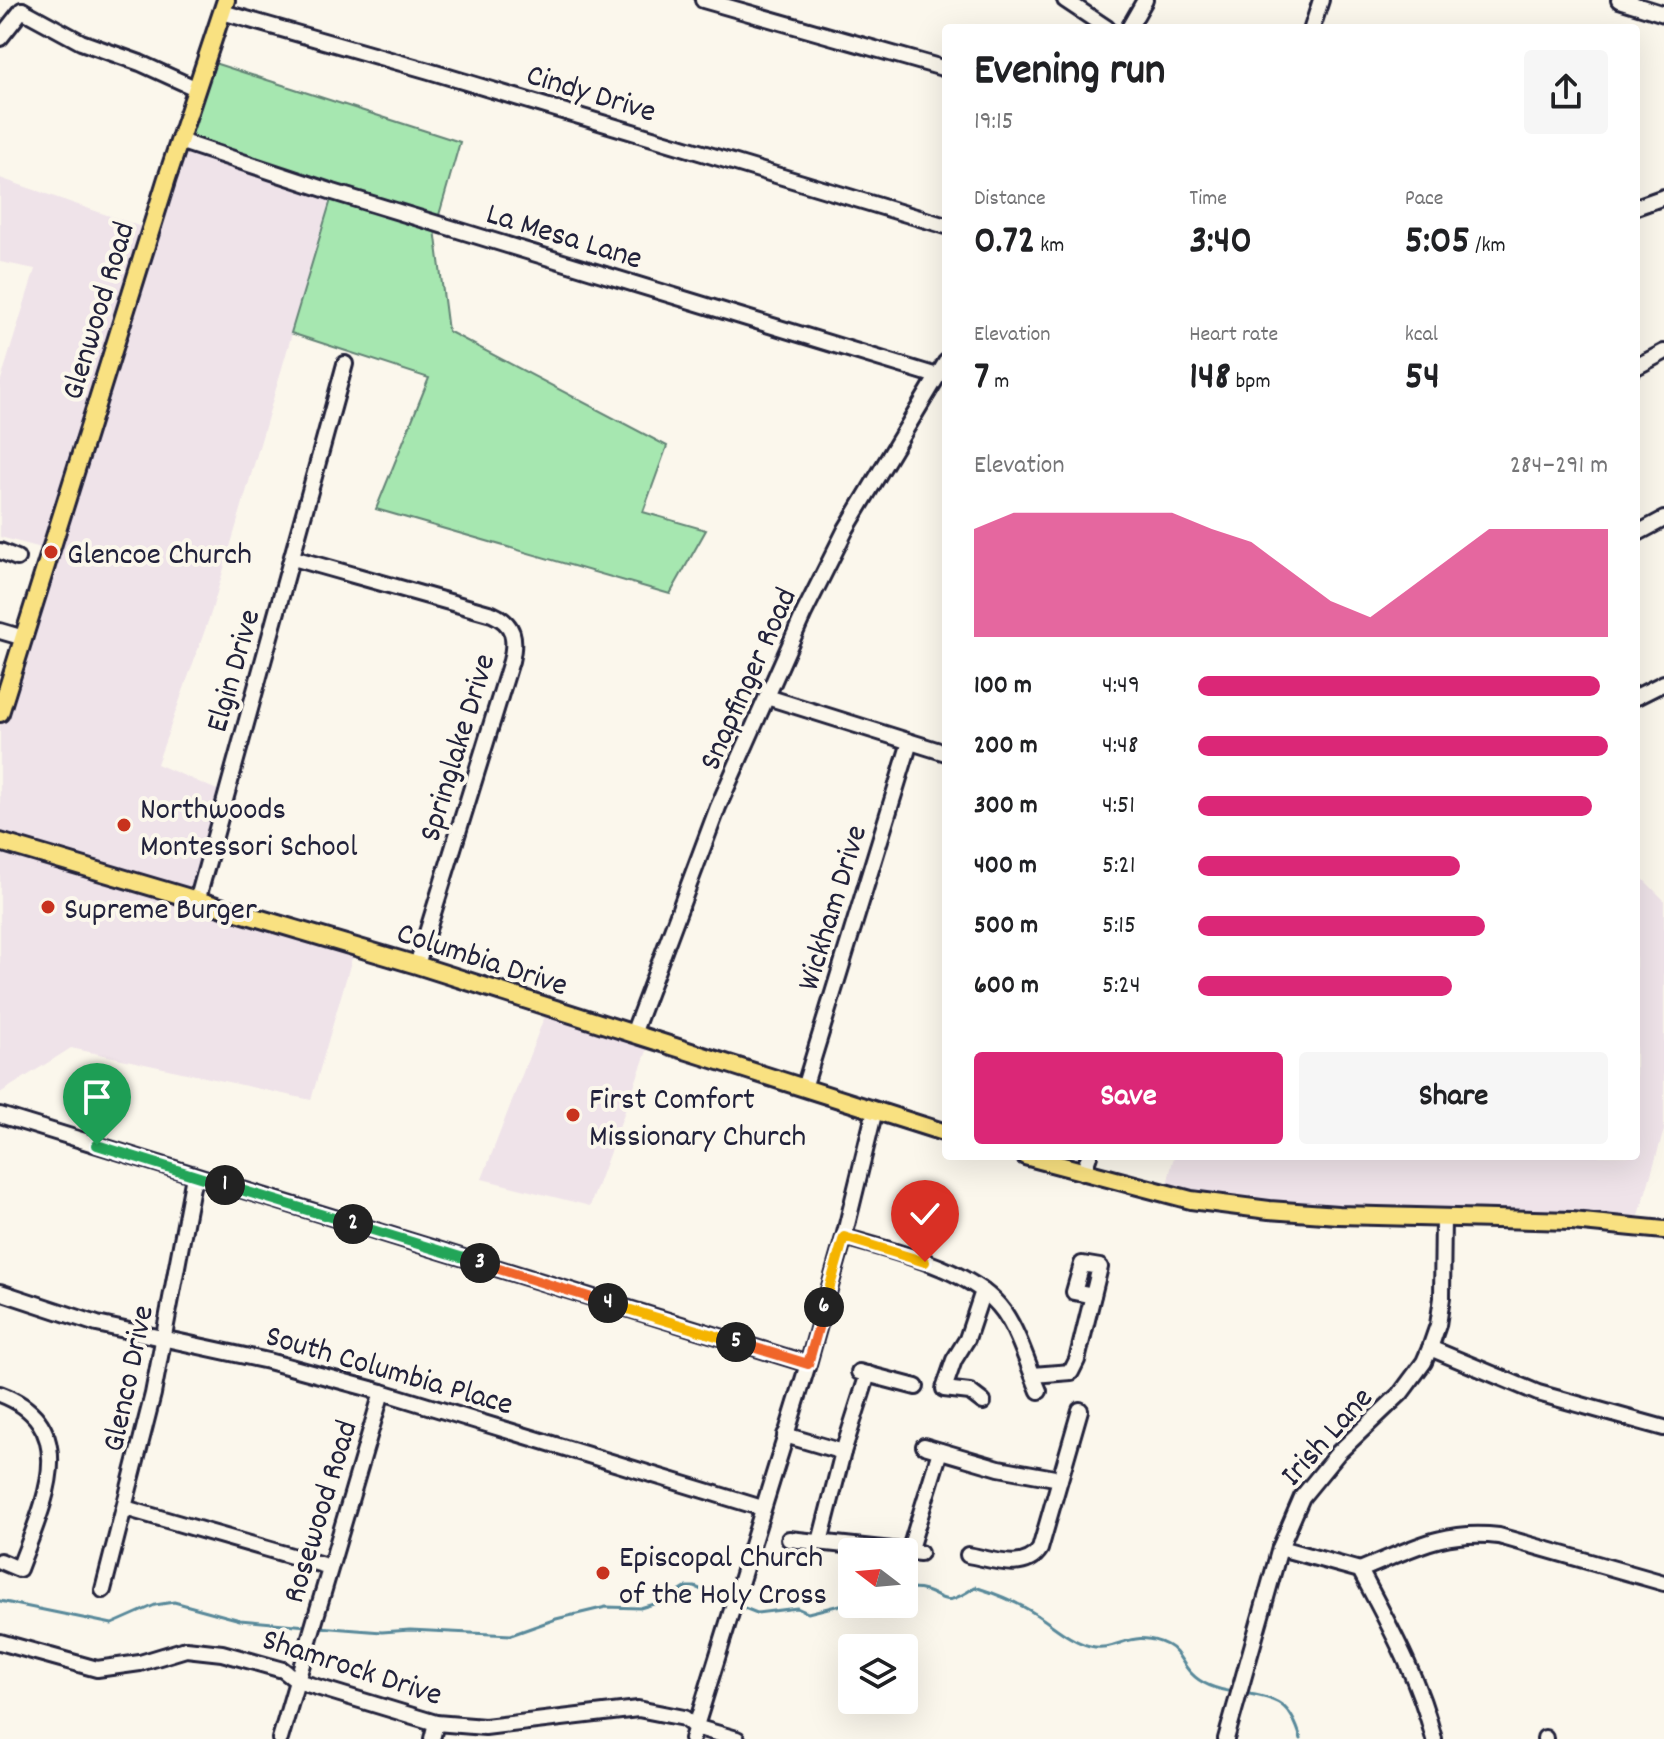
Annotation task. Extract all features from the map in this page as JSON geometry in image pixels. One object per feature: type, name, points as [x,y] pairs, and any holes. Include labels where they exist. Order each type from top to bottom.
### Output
[{"type":"main road","name":"Glenwood Road","points":[[0,713],[195,88],[224,6]]},
{"type":"main road","name":"Columbia Drive","points":[[0,842],[198,898],[875,1110],[942,1128]]},
{"type":"main road","points":[[1039,1160],[1191,1200],[1269,1210],[1572,1221],[1664,1230]]},
{"type":"street","points":[[703,0],[942,68]]},
{"type":"street","points":[[1065,0],[1101,24]]},
{"type":"street","points":[[1131,24],[1145,0]]},
{"type":"street","points":[[1313,24],[1321,0]]},
{"type":"street","points":[[1619,0],[1664,14]]},
{"type":"street","points":[[0,38],[21,5],[81,42],[140,63],[195,88]]},
{"type":"street","name":"Cindy Drive","points":[[224,6],[429,71],[942,225]]},
{"type":"street","name":"La Mesa Lane","points":[[179,141],[333,192],[937,376]]},
{"type":"street","points":[[1640,206],[1664,197]]},
{"type":"street","points":[[1640,365],[1664,352]]},
{"type":"street","name":"Elgin Drive","points":[[198,898],[345,364]]},
{"type":"street","name":"Snapfinger Road","points":[[633,1034],[718,807],[804,613],[844,533],[942,368]]},
{"type":"street","points":[[1640,532],[1664,519]]},
{"type":"street","points":[[0,551],[17,558]]},
{"type":"street","name":"Springlake Drive","points":[[293,558],[492,614],[503,619],[515,636],[511,661],[417,965]]},
{"type":"street","points":[[0,631],[24,638]]},
{"type":"street","points":[[1640,695],[1664,683]]},
{"type":"street","points":[[767,697],[942,752]]},
{"type":"street","name":"Wickham Drive","points":[[804,1088],[910,742]]},
{"type":"street","points":[[694,1733],[808,1364],[844,1237],[875,1110]]},
{"type":"street","points":[[0,1115],[808,1364]]},
{"type":"street","points":[[1083,1173],[1088,1160]]},
{"type":"street","name":"Glenco Drive","points":[[103,1590],[164,1340],[194,1176]]},
{"type":"street","name":"Irish Lane","points":[[1226,1739],[1280,1548],[1298,1506],[1315,1478],[1401,1393],[1424,1362],[1430,1348],[1438,1325],[1442,1298],[1443,1217]]},
{"type":"street","points":[[844,1237],[951,1272],[990,1295],[1005,1314],[1039,1391]]},
{"type":"street","points":[[983,1291],[967,1339],[954,1360],[944,1389],[963,1389],[983,1402]]},
{"type":"street","name":"South Columbia Place","points":[[0,1292],[97,1324],[268,1361],[382,1392],[762,1508]]},
{"type":"street","points":[[1033,1375],[1071,1372],[1077,1360],[1093,1296]]},
{"type":"street","points":[[1430,1348],[1538,1393],[1664,1428]]},
{"type":"street","points":[[820,1542],[863,1373],[916,1387]]},
{"type":"street","name":"Rosewood Road","points":[[280,1739],[382,1392]]},
{"type":"street","points":[[0,1394],[20,1402],[46,1432],[52,1462],[45,1496],[19,1569],[0,1561]]},
{"type":"street","points":[[968,1555],[1021,1564],[1034,1558],[1040,1549],[1080,1410]]},
{"type":"street","points":[[785,1435],[843,1452]]},
{"type":"street","points":[[924,1446],[999,1468],[1060,1479]]},
{"type":"street","points":[[789,1539],[915,1552],[940,1451]]},
{"type":"street","points":[[125,1508],[330,1567]]},
{"type":"street","points":[[1280,1548],[1360,1570],[1440,1537],[1473,1533],[1499,1536],[1664,1583]]},
{"type":"street","points":[[1360,1570],[1409,1662],[1434,1739]]},
{"type":"street","name":"Shamrock Drive","points":[[0,1642],[97,1669],[140,1663],[186,1649],[222,1653],[283,1670],[297,1681],[436,1723],[485,1727],[638,1709],[684,1718],[694,1733],[737,1739]]},
{"type":"street","points":[[432,1739],[436,1723]]},
{"type":"shaded area","points":[[184,152],[333,192],[211,613],[157,764],[231,796],[202,898],[357,941],[311,1100],[71,1048],[0,1093],[0,706],[49,550],[0,537],[0,383],[35,269],[0,262],[0,178],[159,233]]},
{"type":"shaded area","points":[[1640,876],[1664,900],[1664,1130],[1635,1229],[1339,1224],[1165,1193],[1173,1160],[1640,1160]]},
{"type":"shaded area","points":[[548,1007],[651,1040],[590,1206],[482,1179]]},
{"type":"green space","points":[[211,62],[460,142],[435,229],[448,331],[667,446],[643,512],[706,530],[670,594],[376,509],[429,378],[291,333],[333,193],[183,140]]},
{"type":"waterway","points":[[319,1627],[511,1635],[556,1619],[606,1607],[640,1608],[664,1601],[687,1587],[695,1587],[730,1602]]},
{"type":"waterway","points":[[918,1590],[953,1599],[975,1587],[1022,1606],[1069,1637],[1090,1646],[1109,1646],[1134,1639],[1154,1640],[1175,1651],[1200,1681],[1235,1692]]},
{"type":"waterway","points":[[0,1601],[112,1624],[155,1605],[174,1602],[240,1620],[307,1626]]},
{"type":"waterway","points":[[737,1605],[757,1613],[797,1608],[808,1613],[838,1606]]},
{"type":"waterway","points":[[1243,1693],[1265,1697],[1281,1705],[1293,1718],[1301,1739]]},
{"type":"place","name":"Glencoe Church","points":[[51,552]]},
{"type":"place","name":"Northwoods Montessori School","points":[[124,825]]},
{"type":"place","name":"Supreme Burger","points":[[48,907]]},
{"type":"place","name":"First Comfort Missionary Church","points":[[573,1115]]},
{"type":"place","name":"Episcopal Church of the Holy Cross","points":[[603,1573]]},
{"type":"route","points":[[97,1145],[808,1364],[844,1237],[925,1262]]}]
